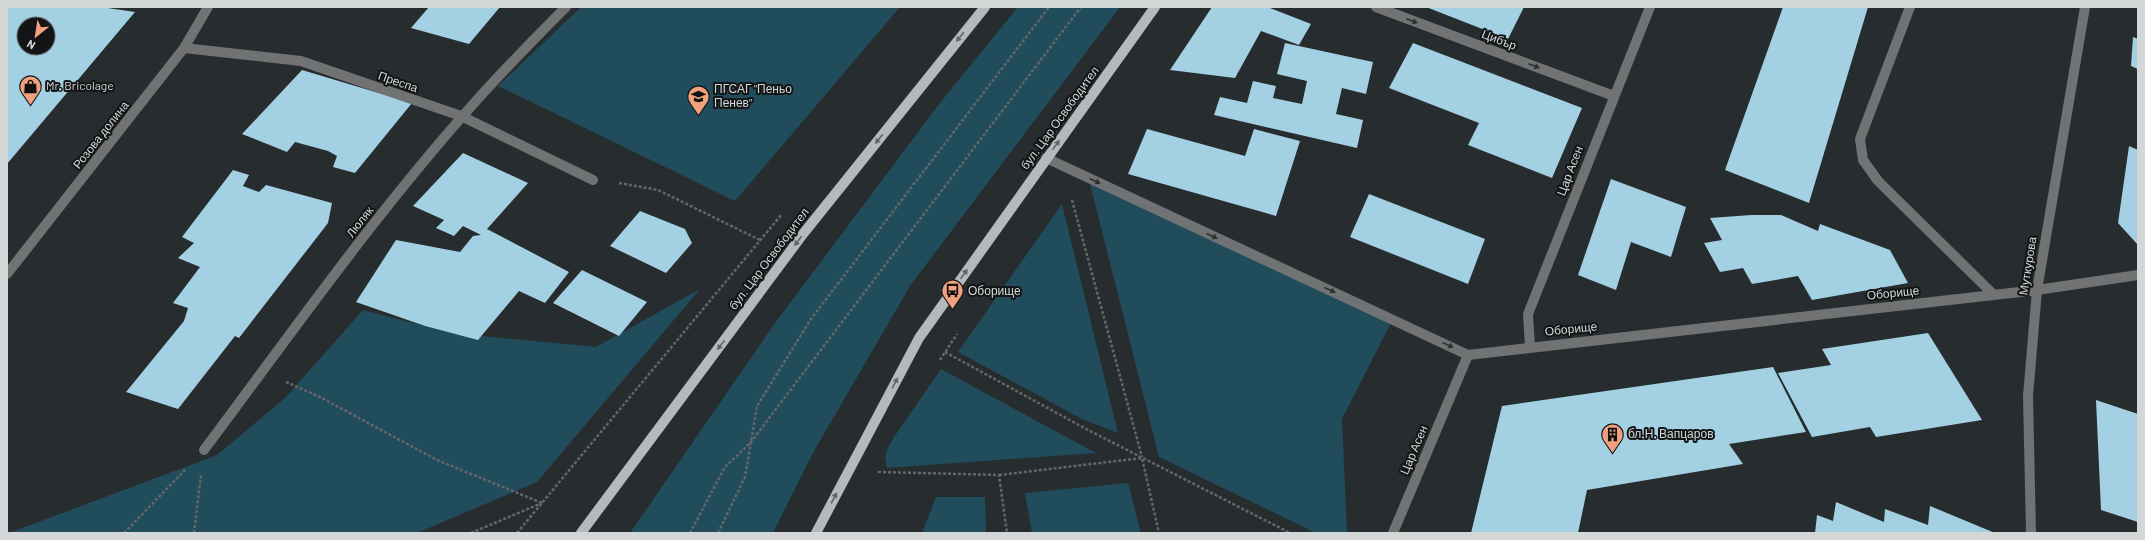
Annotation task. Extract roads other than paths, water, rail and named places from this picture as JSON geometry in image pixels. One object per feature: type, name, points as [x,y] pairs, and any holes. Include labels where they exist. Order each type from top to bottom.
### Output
[{"type":"main road","name":"бул. Цар Освободител","points":[[581,533],[803,234],[985,7]]},
{"type":"main road","name":"бул. Цар Освободител","points":[[816,533],[919,338],[1155,7]]},
{"type":"street","name":"Розова долина","points":[[7,274],[184,48],[208,7]]},
{"type":"street","name":"Люляк","points":[[551,21],[561,7]]},
{"type":"street","name":"Люляк","points":[[204,450],[372,228],[461,116],[566,7]]},
{"type":"street","name":"Цибър","points":[[1376,7],[1614,96]]},
{"type":"street","name":"Цар Асен","points":[[1530,347],[1528,314],[1650,7]]},
{"type":"street","points":[[1910,7],[1860,139],[1863,160],[1878,182],[1994,295]]},
{"type":"street","name":"Муткурова","points":[[2031,533],[2028,396],[2037,290],[2085,7]]},
{"type":"street","name":"Преспа","points":[[184,48],[301,61],[461,116],[593,180]]},
{"type":"street","points":[[1046,158],[1468,355]]},
{"type":"street","name":"Оборище","points":[[1468,355],[2037,290],[2138,274]]},
{"type":"street","name":"Цар Асен","points":[[1393,533],[1468,355]]},
{"type":"place","name":"Mr. Bricolage","points":[[31,106]]},
{"type":"place","name":"ПГСАГ \"Пеньо Пенев\"","points":[[698,116]]},
{"type":"place","name":"Оборище","points":[[953,310]]},
{"type":"place","name":"бл.Н. Вапцаров","points":[[1613,454]]}]
